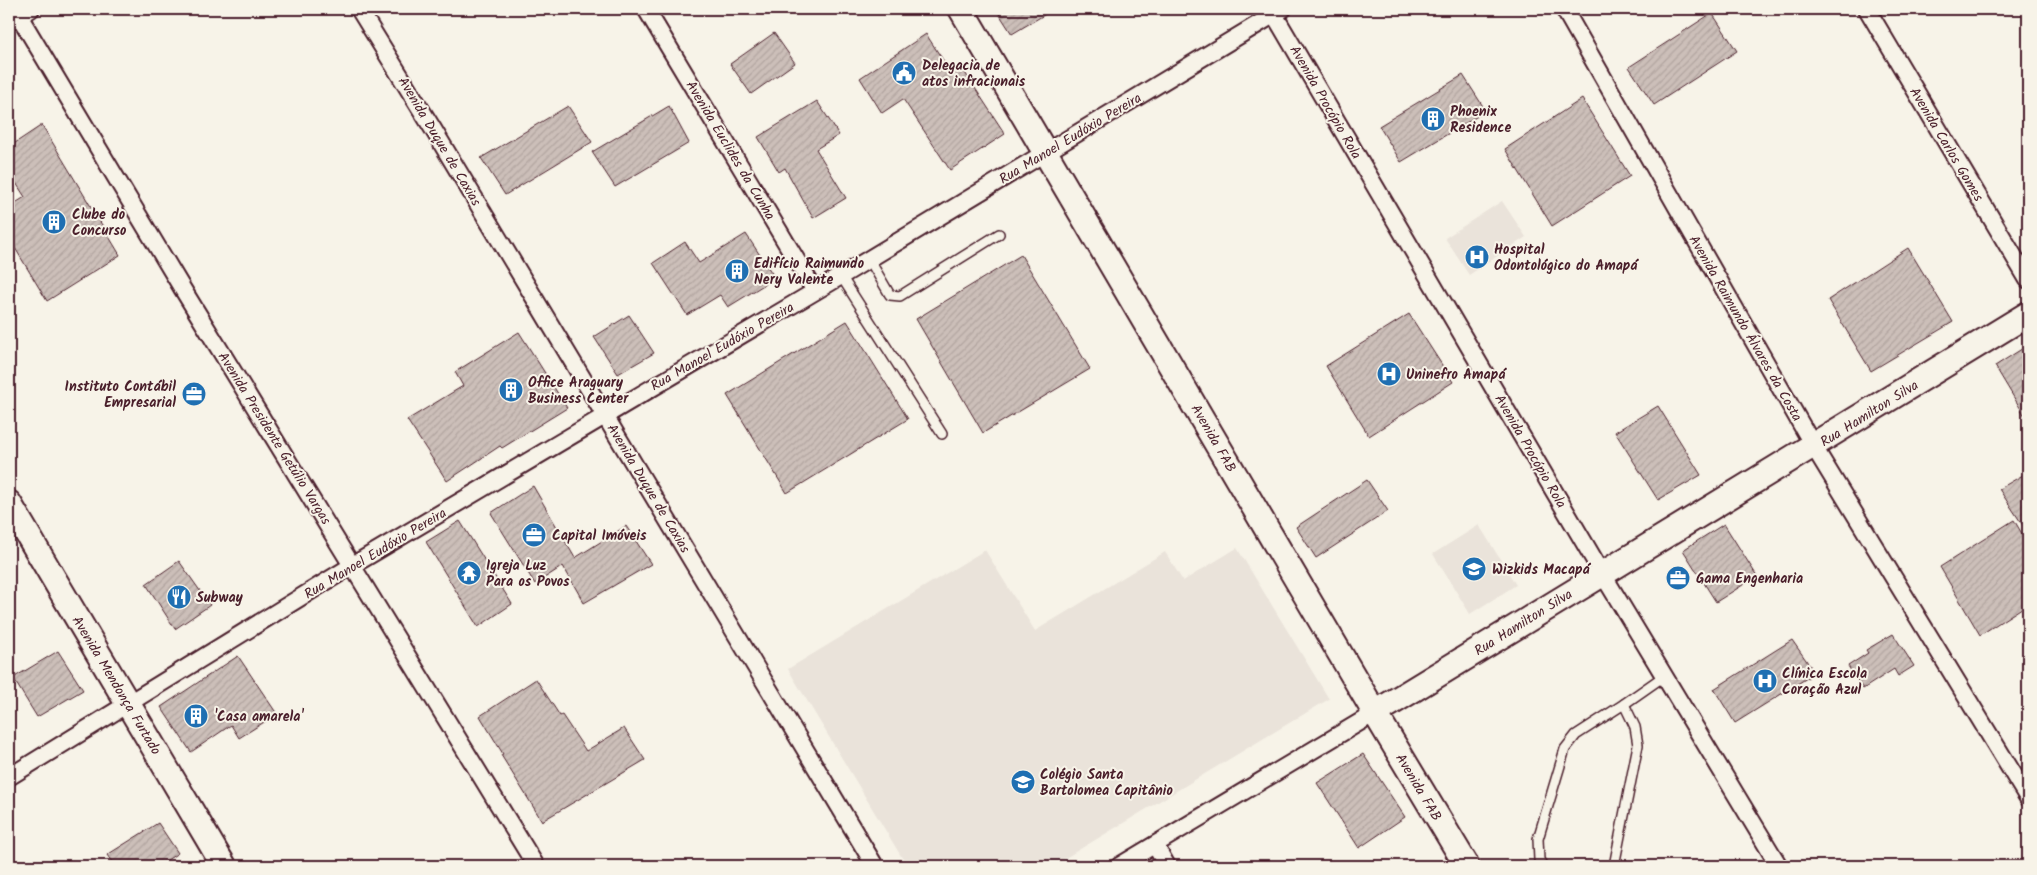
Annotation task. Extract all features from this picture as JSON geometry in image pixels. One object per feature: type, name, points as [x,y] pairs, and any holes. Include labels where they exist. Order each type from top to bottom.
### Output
[{"type":"street","name":"Avenida Duque de Caxias","points":[[359,9],[875,866]]},
{"type":"street","name":"Avenida Euclides da Cunha","points":[[646,9],[815,291]]},
{"type":"street","name":"Avenida FAB","points":[[961,9],[1374,713],[1468,866]]},
{"type":"street","name":"Avenida Raimundo Álvares da Costa","points":[[1564,9],[1814,447],[2028,798]]},
{"type":"street","name":"Avenida Carlos Gomes","points":[[1866,9],[2028,280]]},
{"type":"street","name":"Rua Manoel Eudóxio Pereira","points":[[9,777],[353,565],[841,276],[1276,10]]},
{"type":"street","name":"Avenida Procópio Rola","points":[[1276,10],[1602,573],[1779,866]]},
{"type":"street","name":"Avenida Presidente Getúlio Vargas","points":[[18,14],[187,297],[536,866]]},
{"type":"street","name":"Rua Hamilton Silva","points":[[1119,866],[1602,573],[1814,447],[2028,314]]},
{"type":"street","name":"Avenida Mendonça Furtado","points":[[9,504],[224,866]]},
{"type":"street","points":[[1155,845],[1167,866]]},
{"type":"lane","points":[[869,259],[890,295],[900,296],[999,234]]},
{"type":"lane","points":[[841,276],[942,434]]},
{"type":"lane","points":[[1543,866],[1539,860],[1538,839],[1565,749],[1576,734],[1664,676]]},
{"type":"lane","points":[[1614,866],[1638,745],[1635,727],[1624,704]]},
{"type":"shaded area","name":"Hospital Odontológico do Amapá","points":[[1502,201],[1526,237],[1469,275],[1445,238]]},
{"type":"shaded area","name":"Wizkids Macapá","points":[[1479,525],[1516,585],[1470,614],[1433,554]]},
{"type":"shaded area","name":"Colégio Santa Bartolomea Capitânio","points":[[1237,548],[1329,699],[1052,866],[907,866],[788,669],[985,550],[1035,631],[1165,552],[1183,581]]},
{"type":"building","points":[[996,9],[1054,9],[1012,34]]},
{"type":"building","points":[[1712,13],[1737,51],[1654,105],[1629,67]]},
{"type":"building","points":[[774,33],[795,63],[751,94],[730,64]]},
{"type":"building","points":[[926,34],[950,71],[960,65],[1005,134],[950,170],[903,99],[882,113],[860,78]]},
{"type":"building","name":"Phoenix Residence","points":[[1463,75],[1486,111],[1401,162],[1379,126]]},
{"type":"building","points":[[1582,99],[1630,176],[1552,226],[1505,149]]},
{"type":"building","points":[[817,101],[839,135],[816,149],[846,198],[813,218],[785,168],[779,172],[758,137]]},
{"type":"building","points":[[568,106],[592,142],[505,195],[481,158]]},
{"type":"building","points":[[669,106],[689,143],[615,187],[592,152]]},
{"type":"building","name":"Clube do Concurso","points":[[42,125],[120,255],[47,301],[9,238],[9,207],[25,197],[9,172],[9,147]]},
{"type":"building","points":[[746,234],[775,278],[728,307],[720,295],[687,315],[653,263],[685,242],[699,263]]},
{"type":"building","points":[[1908,248],[1953,322],[1871,371],[1828,300]]},
{"type":"building","points":[[1021,255],[1090,369],[983,433],[916,319]]},
{"type":"building","name":"Uninefro Amapá","points":[[1409,314],[1453,382],[1369,436],[1326,366]]},
{"type":"building","points":[[629,315],[654,353],[618,374],[594,337]]},
{"type":"building","points":[[847,321],[908,419],[787,493],[727,395]]},
{"type":"building","points":[[519,332],[567,408],[502,448],[500,446],[447,481],[407,420],[463,386],[455,372]]},
{"type":"building","points":[[2028,345],[2028,421],[1995,366]]},
{"type":"building","points":[[1658,406],[1701,475],[1658,500],[1615,432]]},
{"type":"building","points":[[2028,472],[2028,533],[1999,489]]},
{"type":"building","points":[[1367,480],[1388,511],[1316,558],[1296,527]]},
{"type":"building","points":[[533,486],[575,558],[626,526],[651,564],[584,603],[563,566],[535,584],[491,513]]},
{"type":"building","points":[[2014,520],[2028,544],[2028,604],[1980,635],[1940,567]]},
{"type":"building","name":"Igreja Luz Para os Povos","points":[[460,521],[512,604],[478,627],[426,542]]},
{"type":"building","points":[[1724,524],[1757,576],[1716,602],[1683,550]]},
{"type":"building","points":[[179,561],[210,605],[175,629],[146,584]]},
{"type":"building","points":[[1893,634],[1914,666],[1898,676],[1894,669],[1863,689],[1848,666],[1868,653],[1866,650]]},
{"type":"building","name":"Clínica Escola Coração Azul","points":[[1792,640],[1815,673],[1735,723],[1714,689]]},
{"type":"building","points":[[58,651],[83,690],[37,717],[13,678]]},
{"type":"building","points":[[238,656],[277,714],[239,738],[231,725],[191,752],[161,707]]},
{"type":"building","points":[[536,679],[586,751],[624,728],[645,760],[542,821],[501,755],[503,754],[480,716]]},
{"type":"building","points":[[1363,754],[1405,817],[1359,848],[1317,783]]},
{"type":"building","points":[[158,823],[178,853],[158,866],[115,866],[107,855]]},
{"type":"place","name":"Delegacia de atos infracionais","points":[[904,73]]},
{"type":"place","name":"Phoenix Residence","points":[[1433,119]]},
{"type":"place","name":"Clube do Concurso","points":[[54,222]]},
{"type":"place","name":"Hospital Odontológico do Amapá","points":[[1477,257]]},
{"type":"place","name":"Edifício Raimundo Nery Valente","points":[[737,271]]},
{"type":"place","name":"Uninefro Amapá","points":[[1389,374]]},
{"type":"place","name":"Office Araguary Business Center","points":[[511,390]]},
{"type":"place","name":"Instituto Contábil Empresarial","points":[[194,394]]},
{"type":"place","name":"Capital Imóveis","points":[[534,535]]},
{"type":"place","name":"Wizkids Macapá","points":[[1474,569]]},
{"type":"place","name":"Igreja Luz Para os Povos","points":[[469,573]]},
{"type":"place","name":"Gama Engenharia","points":[[1678,578]]},
{"type":"place","name":"Subway","points":[[179,597]]},
{"type":"place","name":"Clínica Escola Coração Azul","points":[[1765,681]]},
{"type":"place","name":"'Casa amarela'","points":[[196,716]]},
{"type":"place","name":"Colégio Santa Bartolomea Capitânio","points":[[1023,782]]}]
